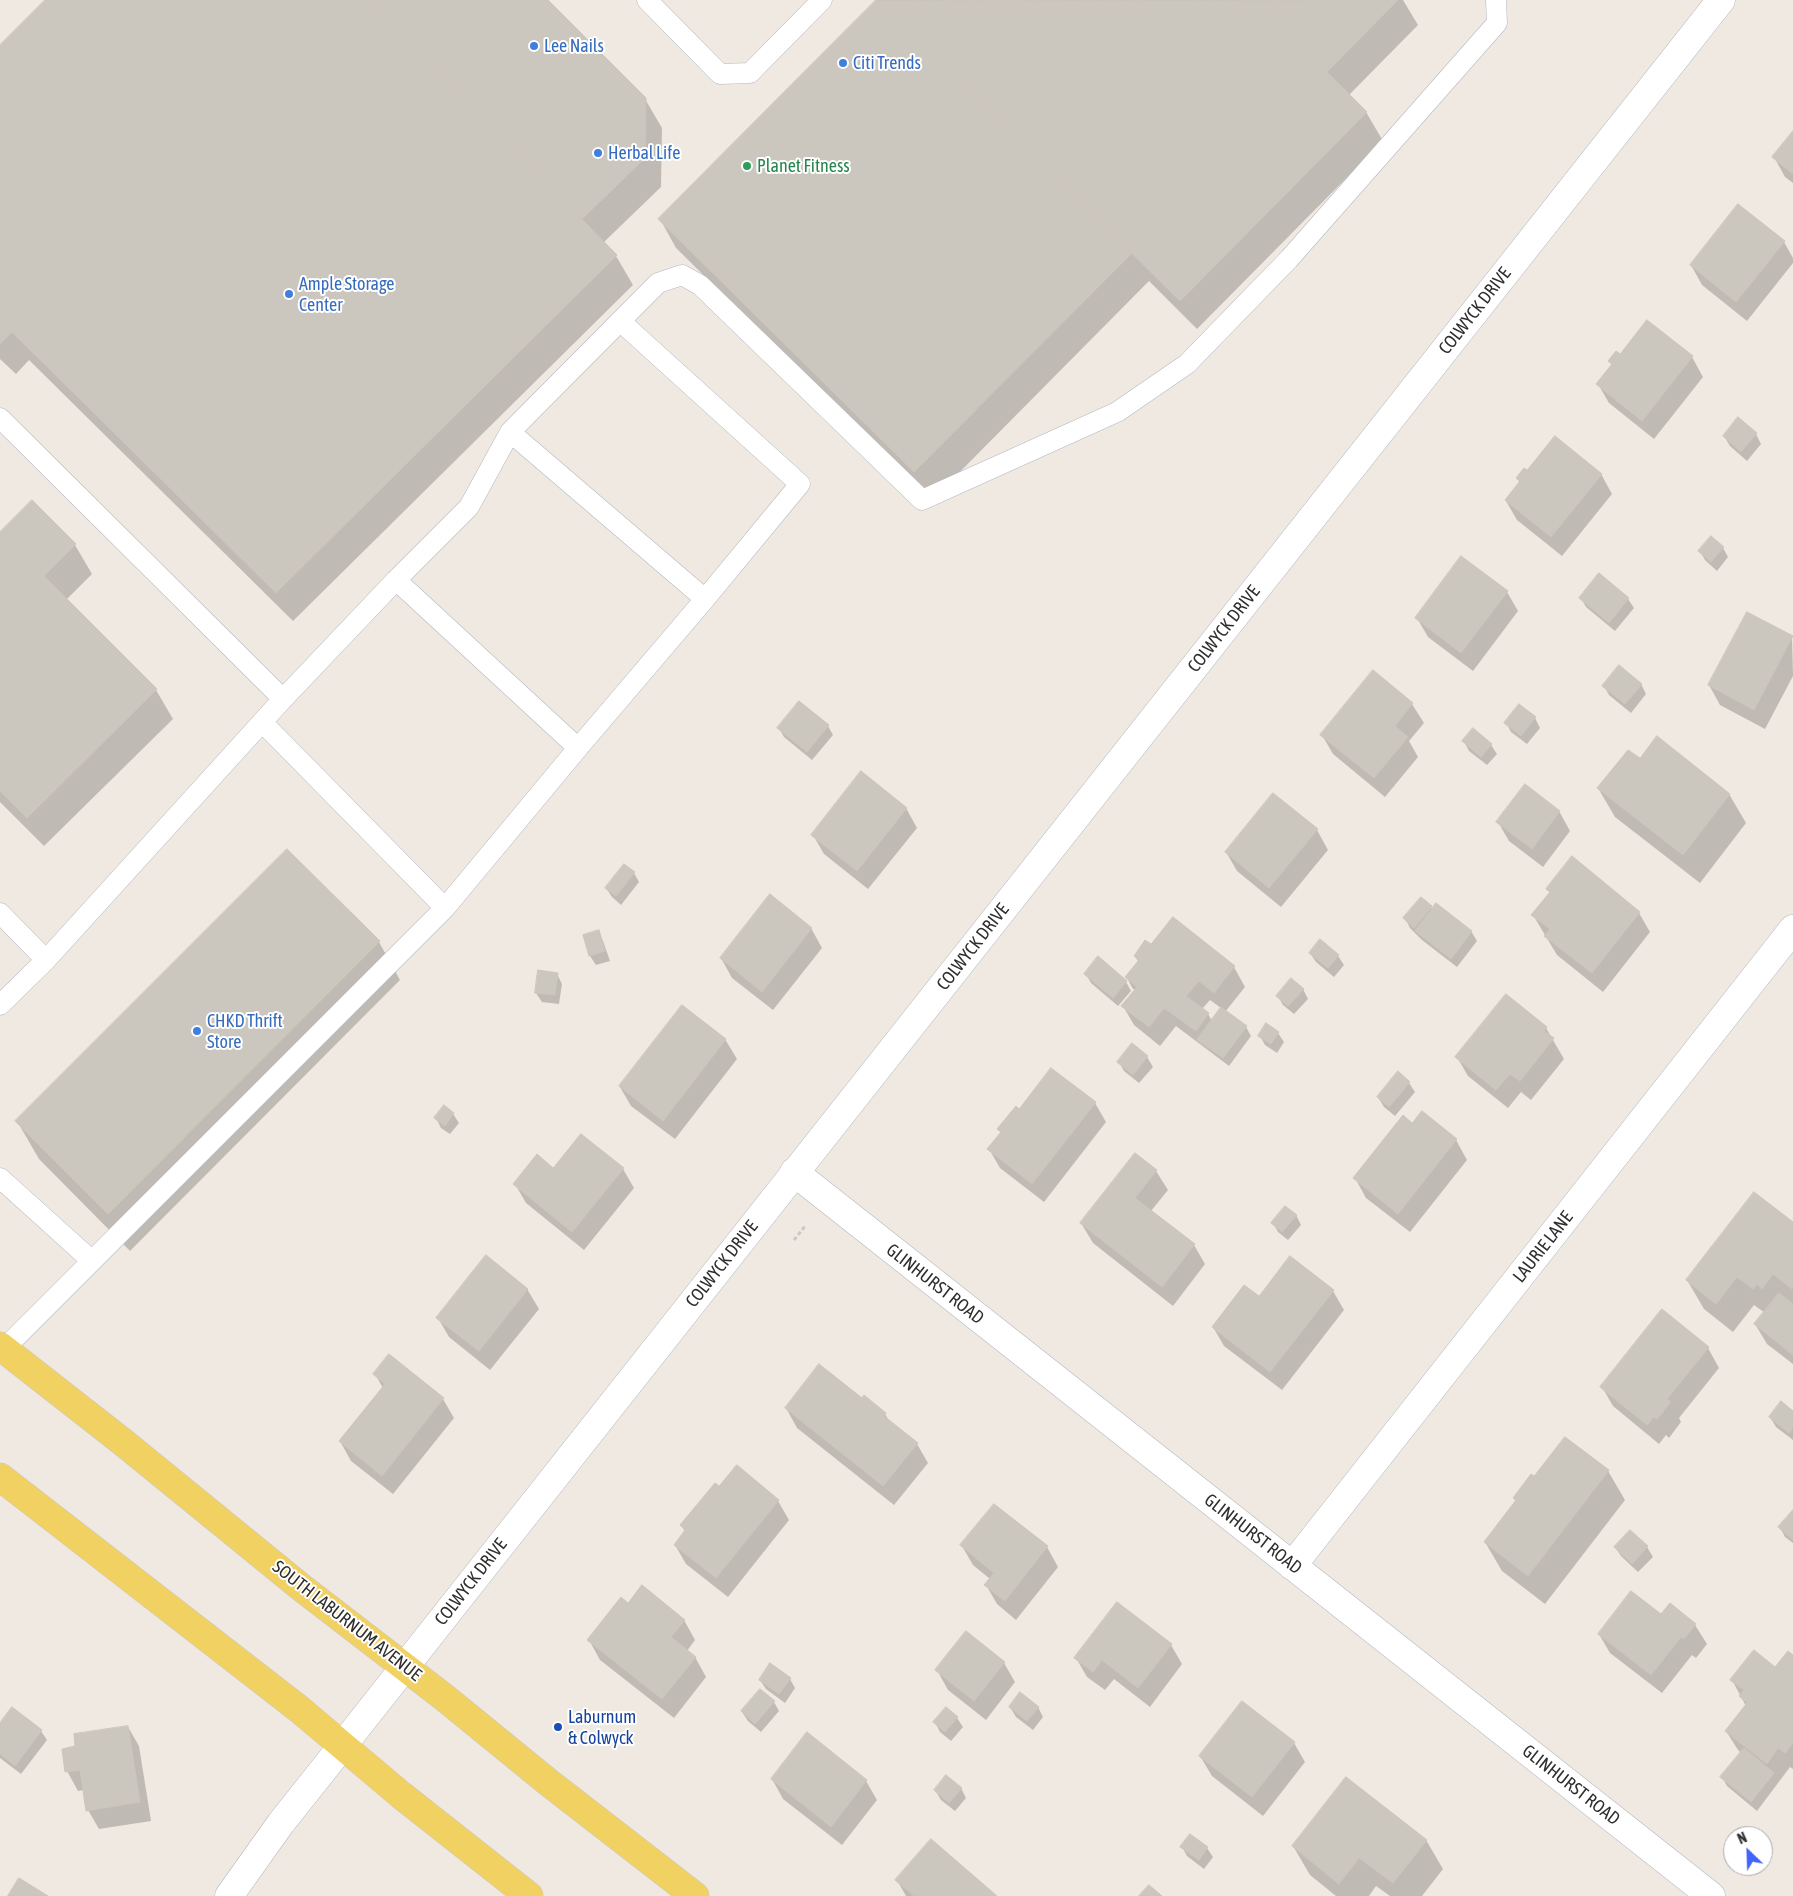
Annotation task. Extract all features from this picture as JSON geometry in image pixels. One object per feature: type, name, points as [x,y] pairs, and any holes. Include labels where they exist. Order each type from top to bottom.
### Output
[{"type":"main road","name":"SOUTH LABURNUM AVENUE","points":[[2,1347],[295,1582],[695,1896]]},
{"type":"main road","points":[[1,1479],[291,1703],[529,1896]]},
{"type":"street","name":"COLWYCK DRIVE","points":[[229,1896],[281,1823],[1720,0]]},
{"type":"street","name":"LAURIE LANE","points":[[1292,1566],[1793,928]]},
{"type":"street","name":"GLINHURST ROAD","points":[[794,1172],[1711,1896]]},
{"type":"lane","points":[[647,0],[720,74],[750,73],[822,0]]},
{"type":"lane","points":[[0,1005],[46,960],[283,699],[469,506],[510,432],[658,283],[682,275],[700,285],[922,500],[1117,412],[1187,364],[1289,259],[1497,23],[1496,0]]},
{"type":"lane","points":[[2,1347],[92,1261],[445,908],[578,748],[705,600],[800,484],[620,321]]},
{"type":"lane","points":[[0,418],[283,699]]},
{"type":"lane","points":[[510,432],[705,600]]},
{"type":"lane","points":[[396,580],[578,748]]},
{"type":"lane","points":[[262,722],[445,908]]},
{"type":"lane","points":[[0,913],[46,960]]},
{"type":"lane","points":[[0,1178],[92,1261]]},
{"type":"building","name":"Ample Storage Center","points":[[45,0],[368,0],[617,255],[276,593],[12,332],[0,344],[0,45]]},
{"type":"building","points":[[368,0],[548,0],[646,98],[645,158],[582,219]]},
{"type":"building","points":[[1398,0],[1327,72],[1367,112],[1180,301],[875,1]]},
{"type":"building","points":[[875,1],[1132,253],[914,472],[658,219]]},
{"type":"building","points":[[1793,131],[1793,174],[1772,157]]},
{"type":"building","points":[[1738,204],[1785,241],[1736,302],[1690,265]]},
{"type":"building","points":[[1647,320],[1693,356],[1642,421],[1596,384],[1612,364],[1608,361],[1616,351],[1620,354]]},
{"type":"building","points":[[1738,417],[1757,433],[1741,452],[1723,436]]},
{"type":"building","points":[[1555,436],[1602,474],[1551,537],[1505,500],[1520,481],[1516,478],[1524,468],[1527,470]]},
{"type":"building","points":[[32,500],[76,544],[44,576],[157,689],[27,818],[0,791],[0,532]]},
{"type":"building","points":[[1711,536],[1724,547],[1711,562],[1698,551]]},
{"type":"building","points":[[1461,556],[1508,591],[1461,653],[1415,618]]},
{"type":"building","points":[[1599,573],[1629,598],[1609,623],[1579,598]]},
{"type":"building","points":[[1747,612],[1793,636],[1754,710],[1708,685]]},
{"type":"building","points":[[1619,665],[1642,684],[1625,704],[1602,686]]},
{"type":"building","points":[[1373,670],[1413,703],[1395,726],[1408,737],[1374,778],[1320,735]]},
{"type":"building","points":[[799,701],[829,725],[807,752],[777,728]]},
{"type":"building","points":[[1519,704],[1536,717],[1521,736],[1504,723]]},
{"type":"building","points":[[1473,728],[1492,744],[1481,757],[1462,741]]},
{"type":"building","points":[[1657,736],[1730,794],[1683,855],[1597,788],[1628,750],[1640,758]]},
{"type":"building","points":[[861,771],[907,808],[857,871],[811,835]]},
{"type":"building","points":[[1525,784],[1560,811],[1532,849],[1496,822]]},
{"type":"building","points":[[1273,793],[1318,829],[1269,888],[1225,852]]},
{"type":"building","name":"CHKD Thrift Store","points":[[287,849],[380,941],[108,1214],[15,1121]]},
{"type":"building","points":[[1572,856],[1640,912],[1592,973],[1544,936],[1550,929],[1531,915],[1550,892],[1546,889]]},
{"type":"building","points":[[624,864],[635,872],[616,896],[605,888]]},
{"type":"building","points":[[770,894],[812,928],[762,992],[720,958]]},
{"type":"building","points":[[1421,897],[1432,906],[1414,928],[1403,918]]},
{"type":"building","points":[[1436,903],[1472,931],[1451,959],[1415,931]]},
{"type":"building","points":[[1173,917],[1235,966],[1214,993],[1199,981],[1186,996],[1209,1013],[1196,1031],[1164,1008],[1149,1027],[1121,1006],[1137,987],[1125,977],[1139,960],[1134,956],[1145,940],[1151,944]]},
{"type":"building","points":[[599,930],[605,951],[589,956],[583,935]]},
{"type":"building","points":[[1320,939],[1339,955],[1328,968],[1309,953]]},
{"type":"building","points":[[1098,956],[1127,981],[1113,998],[1084,974]]},
{"type":"building","points":[[538,970],[558,973],[555,995],[535,993]]},
{"type":"building","points":[[1291,978],[1304,989],[1288,1006],[1276,996]]},
{"type":"building","points":[[1506,994],[1547,1027],[1544,1031],[1554,1038],[1520,1081],[1510,1074],[1496,1090],[1455,1057]]},
{"type":"building","points":[[682,1005],[726,1039],[663,1121],[619,1086]]},
{"type":"building","points":[[1221,1007],[1247,1026],[1223,1058],[1197,1040]]},
{"type":"building","points":[[1266,1023],[1279,1032],[1271,1044],[1258,1036]]},
{"type":"building","points":[[1132,1043],[1148,1056],[1133,1075],[1117,1062]]},
{"type":"building","points":[[1051,1068],[1096,1102],[1032,1184],[987,1149],[1001,1132],[997,1129],[1016,1106],[1019,1109]]},
{"type":"building","points":[[1398,1071],[1410,1082],[1389,1107],[1377,1097]]},
{"type":"building","points":[[444,1105],[454,1113],[445,1126],[434,1118]]},
{"type":"building","points":[[1422,1111],[1457,1139],[1398,1214],[1353,1178],[1403,1115],[1412,1123]]},
{"type":"building","points":[[581,1134],[624,1168],[572,1232],[513,1184],[537,1154],[553,1168]]},
{"type":"building","points":[[1135,1153],[1157,1170],[1135,1198],[1195,1244],[1162,1287],[1080,1223]]},
{"type":"building","points":[[1754,1192],[1793,1222],[1793,1287],[1792,1289],[1773,1274],[1762,1289],[1757,1284],[1753,1289],[1737,1277],[1716,1304],[1686,1280]]},
{"type":"building","points":[[1285,1206],[1297,1215],[1282,1232],[1271,1223]]},
{"type":"building","points":[[486,1255],[528,1289],[479,1351],[436,1318]]},
{"type":"building","points":[[1290,1256],[1334,1290],[1270,1372],[1212,1327],[1244,1285],[1259,1296]]},
{"type":"building","points":[[1779,1293],[1793,1304],[1793,1355],[1754,1324]]},
{"type":"building","points":[[1662,1309],[1709,1347],[1667,1399],[1671,1402],[1657,1419],[1654,1417],[1647,1425],[1600,1387]]},
{"type":"building","points":[[389,1354],[444,1398],[382,1476],[339,1441],[385,1384],[373,1374]]},
{"type":"building","points":[[819,1364],[862,1398],[864,1395],[886,1413],[884,1416],[918,1443],[883,1486],[785,1408]]},
{"type":"building","points":[[1781,1401],[1793,1411],[1793,1428],[1789,1433],[1769,1417]]},
{"type":"building","points":[[1565,1437],[1609,1470],[1528,1576],[1484,1542],[1516,1500],[1513,1498],[1531,1474],[1534,1476]]},
{"type":"building","points":[[737,1465],[779,1500],[716,1578],[674,1545],[685,1530],[680,1525],[715,1483],[719,1486]]},
{"type":"building","points":[[994,1504],[1048,1546],[1005,1601],[984,1585],[994,1573],[960,1545]]},
{"type":"building","points":[[1793,1510],[1793,1540],[1778,1527]]},
{"type":"building","points":[[1630,1530],[1648,1546],[1632,1564],[1614,1547]]},
{"type":"building","points":[[642,1585],[685,1620],[671,1637],[696,1657],[662,1699],[587,1640],[621,1597],[628,1603]]},
{"type":"building","points":[[1631,1591],[1661,1614],[1670,1603],[1696,1624],[1684,1639],[1681,1637],[1651,1675],[1598,1634]]},
{"type":"building","points":[[1117,1602],[1172,1644],[1138,1688],[1102,1660],[1093,1672],[1074,1658]]},
{"type":"building","points":[[966,1631],[1005,1662],[974,1701],[935,1670]]},
{"type":"building","points":[[1754,1650],[1775,1667],[1788,1651],[1793,1655],[1793,1743],[1785,1753],[1778,1748],[1767,1764],[1725,1731],[1747,1703],[1739,1696],[1744,1690],[1730,1680]]},
{"type":"building","points":[[770,1663],[791,1678],[779,1694],[759,1680]]},
{"type":"building","points":[[760,1689],[775,1701],[755,1724],[741,1711]]},
{"type":"building","points":[[1020,1692],[1039,1707],[1027,1721],[1009,1707]]},
{"type":"building","points":[[1242,1701],[1295,1742],[1252,1797],[1199,1756]]},
{"type":"building","points":[[12,1707],[42,1730],[15,1766],[0,1754],[0,1723]]},
{"type":"building","points":[[946,1707],[958,1717],[945,1732],[933,1722]]},
{"type":"building","points":[[128,1726],[140,1802],[86,1811],[80,1770],[65,1772],[62,1749],[75,1746],[74,1734]]},
{"type":"building","points":[[807,1732],[867,1780],[831,1827],[771,1779]]},
{"type":"building","points":[[1744,1748],[1774,1773],[1751,1802],[1720,1777]]},
{"type":"building","points":[[946,1775],[962,1788],[949,1803],[934,1790]]},
{"type":"building","points":[[1346,1777],[1427,1840],[1393,1883],[1359,1858],[1339,1884],[1292,1846]]},
{"type":"building","points":[[1190,1834],[1208,1847],[1199,1860],[1180,1847]]},
{"type":"building","points":[[931,1839],[997,1896],[914,1896],[895,1880]]},
{"type":"building","points":[[19,1878],[48,1896],[8,1896]]},
{"type":"building","points":[[1149,1885],[1162,1896],[1139,1896]]},
{"type":"place","name":"Lee Nails","points":[[534,46]]},
{"type":"place","name":"Citi Trends","points":[[843,63]]},
{"type":"place","name":"Herbal Life","points":[[598,153]]},
{"type":"place","name":"Planet Fitness","points":[[747,166]]},
{"type":"place","name":"Ample Storage Center","points":[[289,294]]},
{"type":"place","name":"CHKD Thrift Store","points":[[197,1031]]},
{"type":"place","name":"Laburnum & Colwyck","points":[[558,1727]]}]
